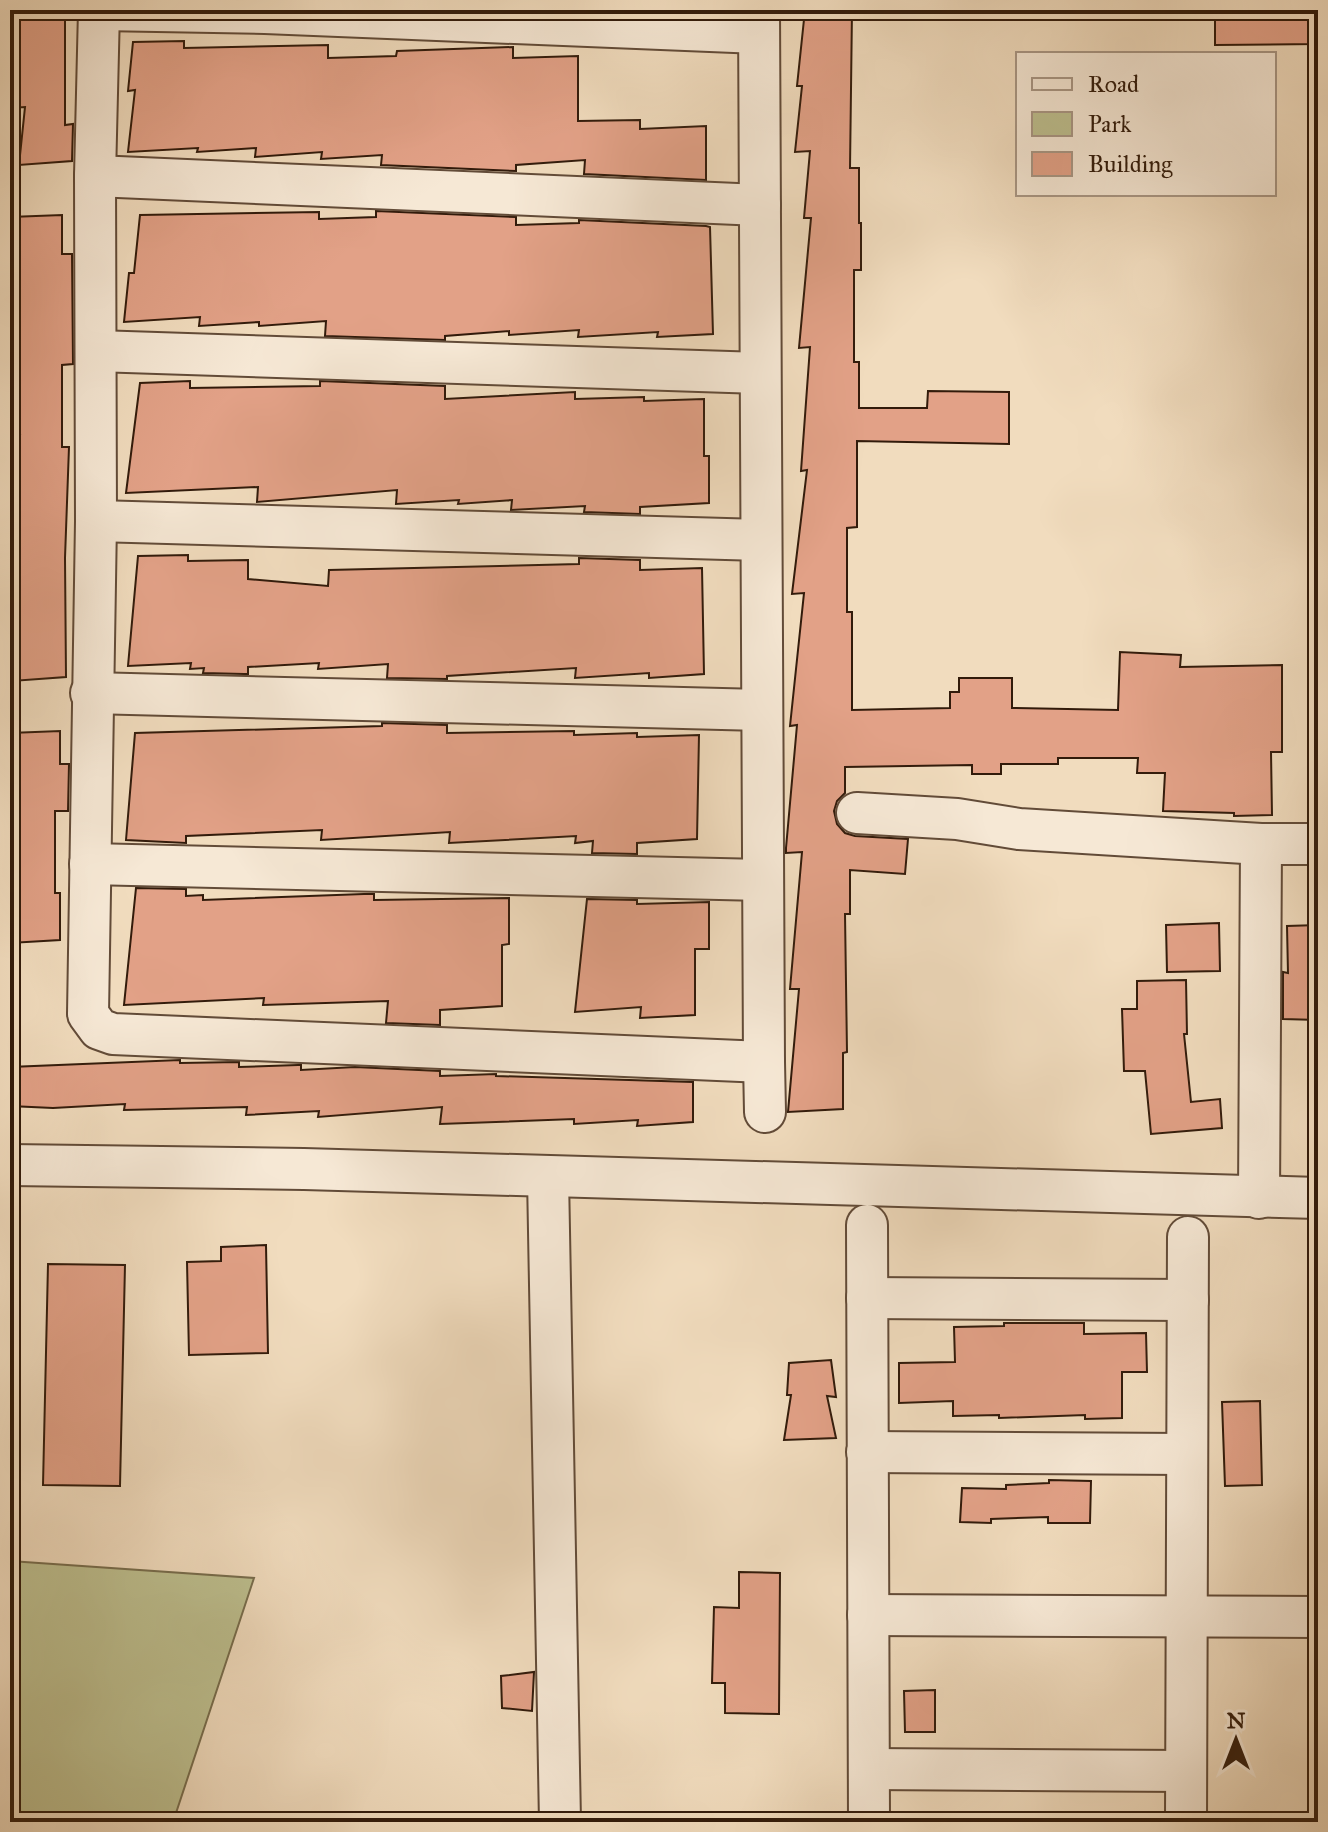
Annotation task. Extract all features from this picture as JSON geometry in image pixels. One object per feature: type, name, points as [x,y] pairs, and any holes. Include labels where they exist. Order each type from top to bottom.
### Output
[{"type":"street","points":[[764,1062],[113,1034],[99,1029],[88,1014],[96,521],[95,176],[100,10],[759,22],[765,1112]]},
{"type":"street","points":[[95,176],[760,205]]},
{"type":"street","points":[[96,351],[760,373]]},
{"type":"street","points":[[96,521],[761,540]]},
{"type":"street","points":[[91,693],[761,710]]},
{"type":"street","points":[[857,813],[957,819],[1019,829],[1261,844],[1318,844]]},
{"type":"street","points":[[1259,1198],[1261,844]]},
{"type":"street","points":[[90,864],[762,880]]},
{"type":"street","points":[[10,1165],[304,1169],[1318,1198]]},
{"type":"street","points":[[548,1177],[560,1822]]},
{"type":"street","points":[[867,1225],[869,1822]]},
{"type":"street","points":[[1186,1822],[1188,1237]]},
{"type":"street","points":[[867,1298],[1188,1300]]},
{"type":"street","points":[[867,1452],[1187,1454]]},
{"type":"street","points":[[868,1615],[1318,1617]]},
{"type":"street","points":[[869,1769],[1186,1771]]},
{"type":"green space","points":[[10,1561],[254,1578],[173,1822],[10,1822]]},
{"type":"building","points":[[21,10],[65,10],[65,125],[73,124],[72,161],[19,165],[25,107],[10,108],[10,98]]},
{"type":"building","points":[[805,10],[852,10],[850,168],[859,168],[861,223],[861,270],[854,270],[854,362],[859,362],[859,408],[927,408],[928,391],[1009,392],[1009,444],[857,441],[857,527],[847,528],[847,612],[852,612],[852,710],[950,708],[950,692],[959,692],[959,678],[1012,678],[1012,708],[1118,710],[1120,652],[1181,655],[1180,667],[1282,665],[1282,752],[1271,752],[1272,815],[1163,811],[1165,773],[1137,773],[1138,758],[1058,758],[1058,764],[1001,764],[1001,774],[972,774],[972,765],[845,767],[845,793],[837,801],[834,811],[837,824],[845,833],[855,836],[908,839],[905,874],[850,870],[850,914],[845,914],[847,1052],[843,1053],[843,1109],[788,1112],[799,989],[790,989],[802,852],[786,853],[786,848],[797,725],[790,726],[804,593],[792,594],[807,470],[801,471],[810,347],[799,348],[811,218],[804,218],[810,151],[795,152],[802,86],[797,86]]},
{"type":"building","points":[[1215,10],[1318,10],[1318,44],[1215,45]]},
{"type":"building","points":[[184,41],[184,48],[328,45],[328,58],[396,56],[397,51],[513,47],[513,58],[578,56],[578,121],[640,120],[640,129],[706,126],[706,180],[584,174],[585,160],[516,165],[516,171],[381,165],[382,155],[321,159],[322,152],[255,157],[256,148],[128,152],[135,90],[128,91],[133,42]]},
{"type":"building","points":[[376,211],[516,217],[516,225],[579,223],[579,220],[710,227],[713,334],[657,337],[658,332],[578,337],[579,330],[509,335],[509,331],[445,336],[445,340],[325,336],[326,321],[259,326],[259,322],[199,326],[200,317],[124,322],[129,273],[134,273],[140,215],[319,212],[319,219],[376,217]]},
{"type":"building","points":[[62,215],[62,254],[72,254],[73,364],[62,365],[62,447],[69,447],[65,558],[66,677],[12,681],[19,620],[10,620],[15,561],[11,561],[18,497],[13,497],[20,435],[10,436],[17,344],[10,344],[10,217]]},
{"type":"building","points":[[190,381],[190,388],[320,386],[320,381],[445,386],[445,399],[575,392],[575,399],[704,399],[704,456],[709,456],[709,503],[640,507],[640,514],[584,512],[585,506],[511,510],[512,500],[396,504],[397,490],[257,502],[258,487],[126,493],[140,383]]},
{"type":"building","points":[[188,555],[188,561],[248,560],[248,579],[328,586],[329,570],[579,564],[579,558],[640,560],[640,570],[702,568],[704,674],[649,678],[649,673],[575,678],[576,668],[447,676],[447,679],[387,678],[388,664],[318,669],[319,663],[248,667],[248,674],[203,673],[204,668],[190,669],[191,663],[128,666],[138,556]]},
{"type":"building","points":[[382,723],[447,725],[447,733],[574,731],[574,735],[699,735],[697,839],[637,843],[637,854],[592,853],[593,841],[575,843],[576,836],[449,843],[450,832],[321,840],[322,830],[186,836],[186,843],[126,840],[135,733],[382,726]]},
{"type":"building","points":[[60,731],[60,764],[69,764],[68,811],[55,811],[55,893],[60,893],[60,940],[10,943],[10,733]]},
{"type":"building","points":[[136,888],[186,889],[186,896],[203,895],[203,900],[364,894],[374,894],[374,900],[509,898],[509,944],[502,945],[502,1006],[440,1010],[440,1025],[386,1023],[388,1001],[263,1005],[264,998],[124,1005]]},
{"type":"building","points":[[587,899],[637,900],[637,904],[709,902],[709,949],[695,949],[695,1015],[640,1018],[641,1007],[575,1012]]},
{"type":"building","points":[[1219,923],[1220,971],[1167,972],[1166,925]]},
{"type":"building","points":[[1318,925],[1318,1020],[1283,1019],[1283,972],[1288,973],[1287,926]]},
{"type":"building","points":[[1186,980],[1187,1034],[1184,1034],[1191,1102],[1220,1099],[1222,1128],[1151,1134],[1145,1071],[1124,1071],[1122,1009],[1137,1009],[1137,981]]},
{"type":"building","points":[[180,1060],[180,1063],[239,1062],[239,1067],[301,1065],[301,1070],[355,1067],[440,1071],[440,1076],[496,1074],[693,1082],[693,1122],[637,1126],[638,1120],[574,1124],[574,1119],[440,1124],[442,1107],[318,1117],[319,1111],[246,1115],[247,1107],[124,1110],[125,1104],[53,1108],[10,1106],[10,1067]]},
{"type":"building","points":[[266,1245],[268,1353],[189,1355],[187,1262],[221,1261],[221,1247]]},
{"type":"building","points":[[48,1264],[125,1265],[120,1486],[43,1485]]},
{"type":"building","points":[[1004,1323],[1084,1323],[1084,1334],[1146,1333],[1147,1372],[1122,1372],[1122,1418],[1085,1419],[1085,1415],[953,1416],[953,1401],[899,1403],[899,1363],[955,1362],[954,1327],[1004,1326]]},
{"type":"building","points":[[831,1360],[836,1397],[827,1396],[836,1438],[784,1440],[791,1395],[787,1395],[789,1363]]},
{"type":"building","points":[[1260,1401],[1262,1485],[1225,1486],[1222,1402]]},
{"type":"building","points":[[1049,1480],[1091,1481],[1090,1523],[1048,1523],[1048,1517],[991,1519],[991,1523],[960,1522],[962,1488],[1006,1489],[1006,1485],[1049,1483]]},
{"type":"building","points":[[739,1572],[780,1573],[779,1714],[725,1713],[725,1683],[712,1683],[714,1607],[739,1608]]},
{"type":"building","points":[[534,1672],[532,1711],[502,1708],[501,1676]]},
{"type":"building","points":[[935,1690],[935,1732],[905,1732],[904,1691]]}]
